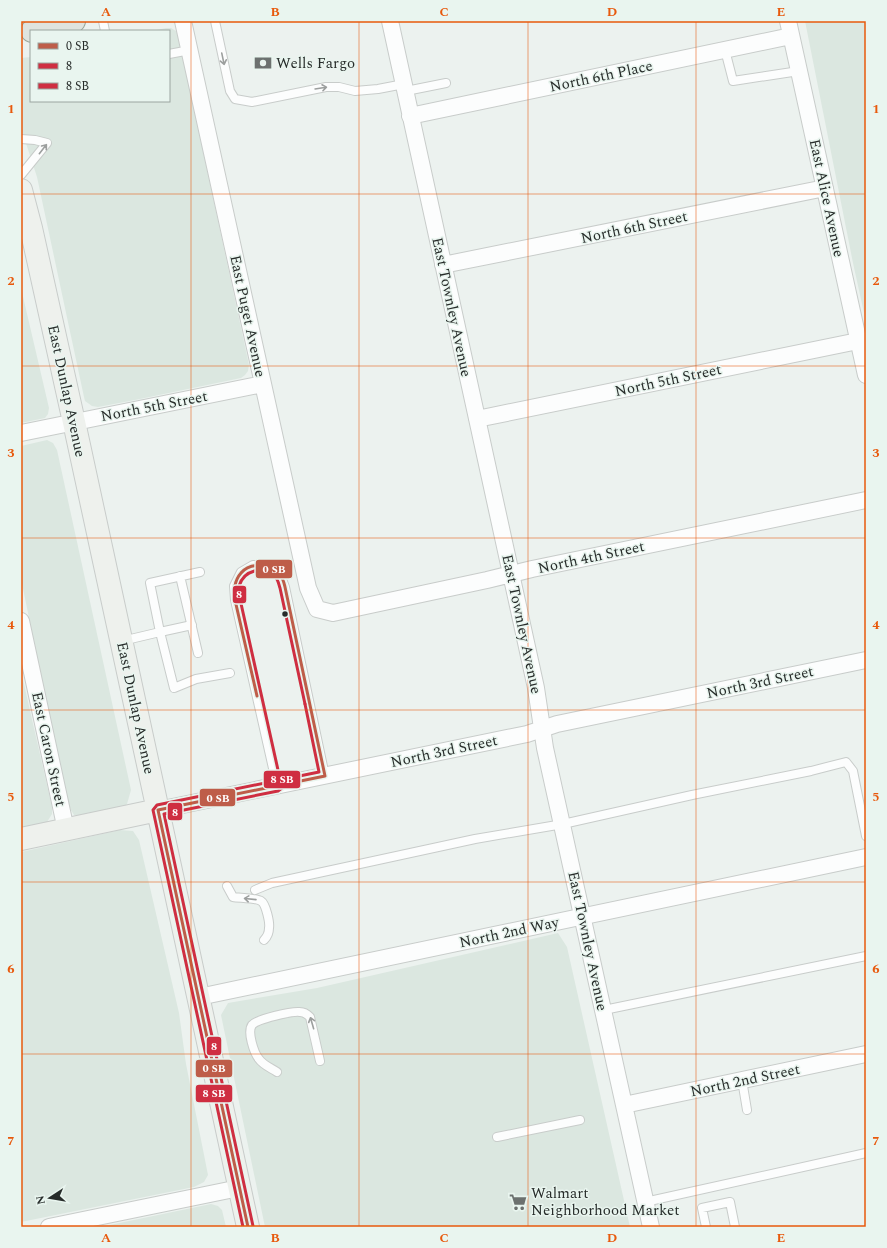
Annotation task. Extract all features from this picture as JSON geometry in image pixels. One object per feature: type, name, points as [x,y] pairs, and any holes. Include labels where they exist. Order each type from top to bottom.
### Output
[{"type":"main road","points":[[35,30],[74,21]]},
{"type":"main road","name":"East Dunlap Avenue","points":[[21,190],[31,228],[74,422],[248,1227]]},
{"type":"main road","name":"North 3rd Street","points":[[21,839],[158,810]]},
{"type":"street","name":"East Puget Avenue","points":[[183,21],[308,588],[317,609]]},
{"type":"street","name":"East Townley Avenue","points":[[390,21],[536,688],[545,748],[651,1227]]},
{"type":"street","name":"North 6th Place","points":[[410,116],[725,50],[790,28]]},
{"type":"street","name":"East Alice Avenue","points":[[790,28],[866,375]]},
{"type":"street","name":"North 6th Street","points":[[443,266],[825,188]]},
{"type":"street","name":"North 5th Street","points":[[477,419],[858,341]]},
{"type":"street","name":"North 5th Street","points":[[21,433],[263,384]]},
{"type":"street","name":"North 4th Street","points":[[317,609],[333,613],[511,574],[866,500]]},
{"type":"street","name":"East Caron Street","points":[[21,621],[66,830]]},
{"type":"street","name":"North 3rd Street","points":[[158,810],[528,734],[564,723],[866,660]]},
{"type":"street","name":"North 2nd Way","points":[[199,997],[866,857]]},
{"type":"street","name":"North 2nd Street","points":[[624,1105],[866,1054]]},
{"type":"street","points":[[49,1227],[240,1188]]},
{"type":"lane","points":[[215,21],[230,91],[235,99],[252,102],[326,87],[339,87],[355,91],[405,88],[446,83]]},
{"type":"lane","points":[[170,54],[190,50]]},
{"type":"lane","points":[[725,50],[733,82],[799,71]]},
{"type":"lane","points":[[21,139],[47,143],[21,175]]},
{"type":"lane","points":[[277,786],[234,586],[241,572],[253,565],[268,566],[280,574],[285,587],[325,776]]},
{"type":"lane","points":[[200,572],[150,583],[174,688],[196,679],[230,673]]},
{"type":"lane","points":[[180,576],[198,653]]},
{"type":"lane","points":[[121,641],[192,625]]},
{"type":"lane","points":[[255,890],[272,883],[475,839],[562,824],[656,802],[812,771],[846,762],[853,771],[866,836]]},
{"type":"lane","points":[[227,886],[233,897],[262,901],[265,906],[269,927],[267,936],[264,940]]},
{"type":"lane","points":[[604,1010],[866,956]]},
{"type":"lane","points":[[277,1072],[259,1060],[254,1051],[250,1031],[254,1022],[298,1011],[305,1013],[310,1017],[320,1061]]},
{"type":"lane","points":[[742,1080],[747,1110]]},
{"type":"lane","points":[[497,1137],[580,1120]]},
{"type":"lane","points":[[645,1202],[866,1154]]},
{"type":"lane","points":[[706,1227],[702,1208],[730,1202],[735,1227]]},
{"type":"shaded area","points":[[805,21],[866,21],[866,322],[853,263]]},
{"type":"shaded area","points":[[171,28],[176,31],[178,35],[249,365],[248,371],[241,378],[98,407],[92,406],[85,401],[37,177],[21,128],[21,58],[30,57],[30,102],[170,102],[170,30],[157,30]]},
{"type":"shaded area","points":[[21,288],[49,408],[48,414],[45,418],[21,423]]},
{"type":"shaded area","points":[[47,440],[53,443],[57,450],[131,790],[127,804],[121,809],[78,816],[74,815],[66,797],[21,579],[21,446]]},
{"type":"shaded area","points":[[21,671],[52,807],[52,814],[47,822],[37,826],[21,829]]},
{"type":"shaded area","points":[[120,830],[133,831],[139,840],[179,1013],[186,1064],[208,1175],[204,1182],[194,1187],[21,1222],[21,852]]},
{"type":"shaded area","points":[[558,933],[567,947],[630,1227],[265,1227],[221,1015],[228,1003],[317,988]]},
{"type":"shaded area","points":[[211,1204],[218,1206],[222,1210],[226,1227],[100,1227]]},
{"type":"transit line","points":[[248,1227],[158,810],[325,776],[284,582],[277,571],[261,565],[245,569],[237,579],[235,589],[235,600],[257,696]]},
{"type":"transit line","name":"8","points":[[253,1226],[164,814],[278,791],[282,788],[240,599],[239,586],[241,581],[249,573],[260,570],[265,571],[270,573],[278,581],[305,704]]},
{"type":"transit line","points":[[243,1227],[153,810],[157,805],[319,772],[305,704]]},
{"type":"place","name":"Wells Fargo","points":[[263,63]]},
{"type":"place","name":"Walmart Neighborhood Market","points":[[518,1202]]}]
